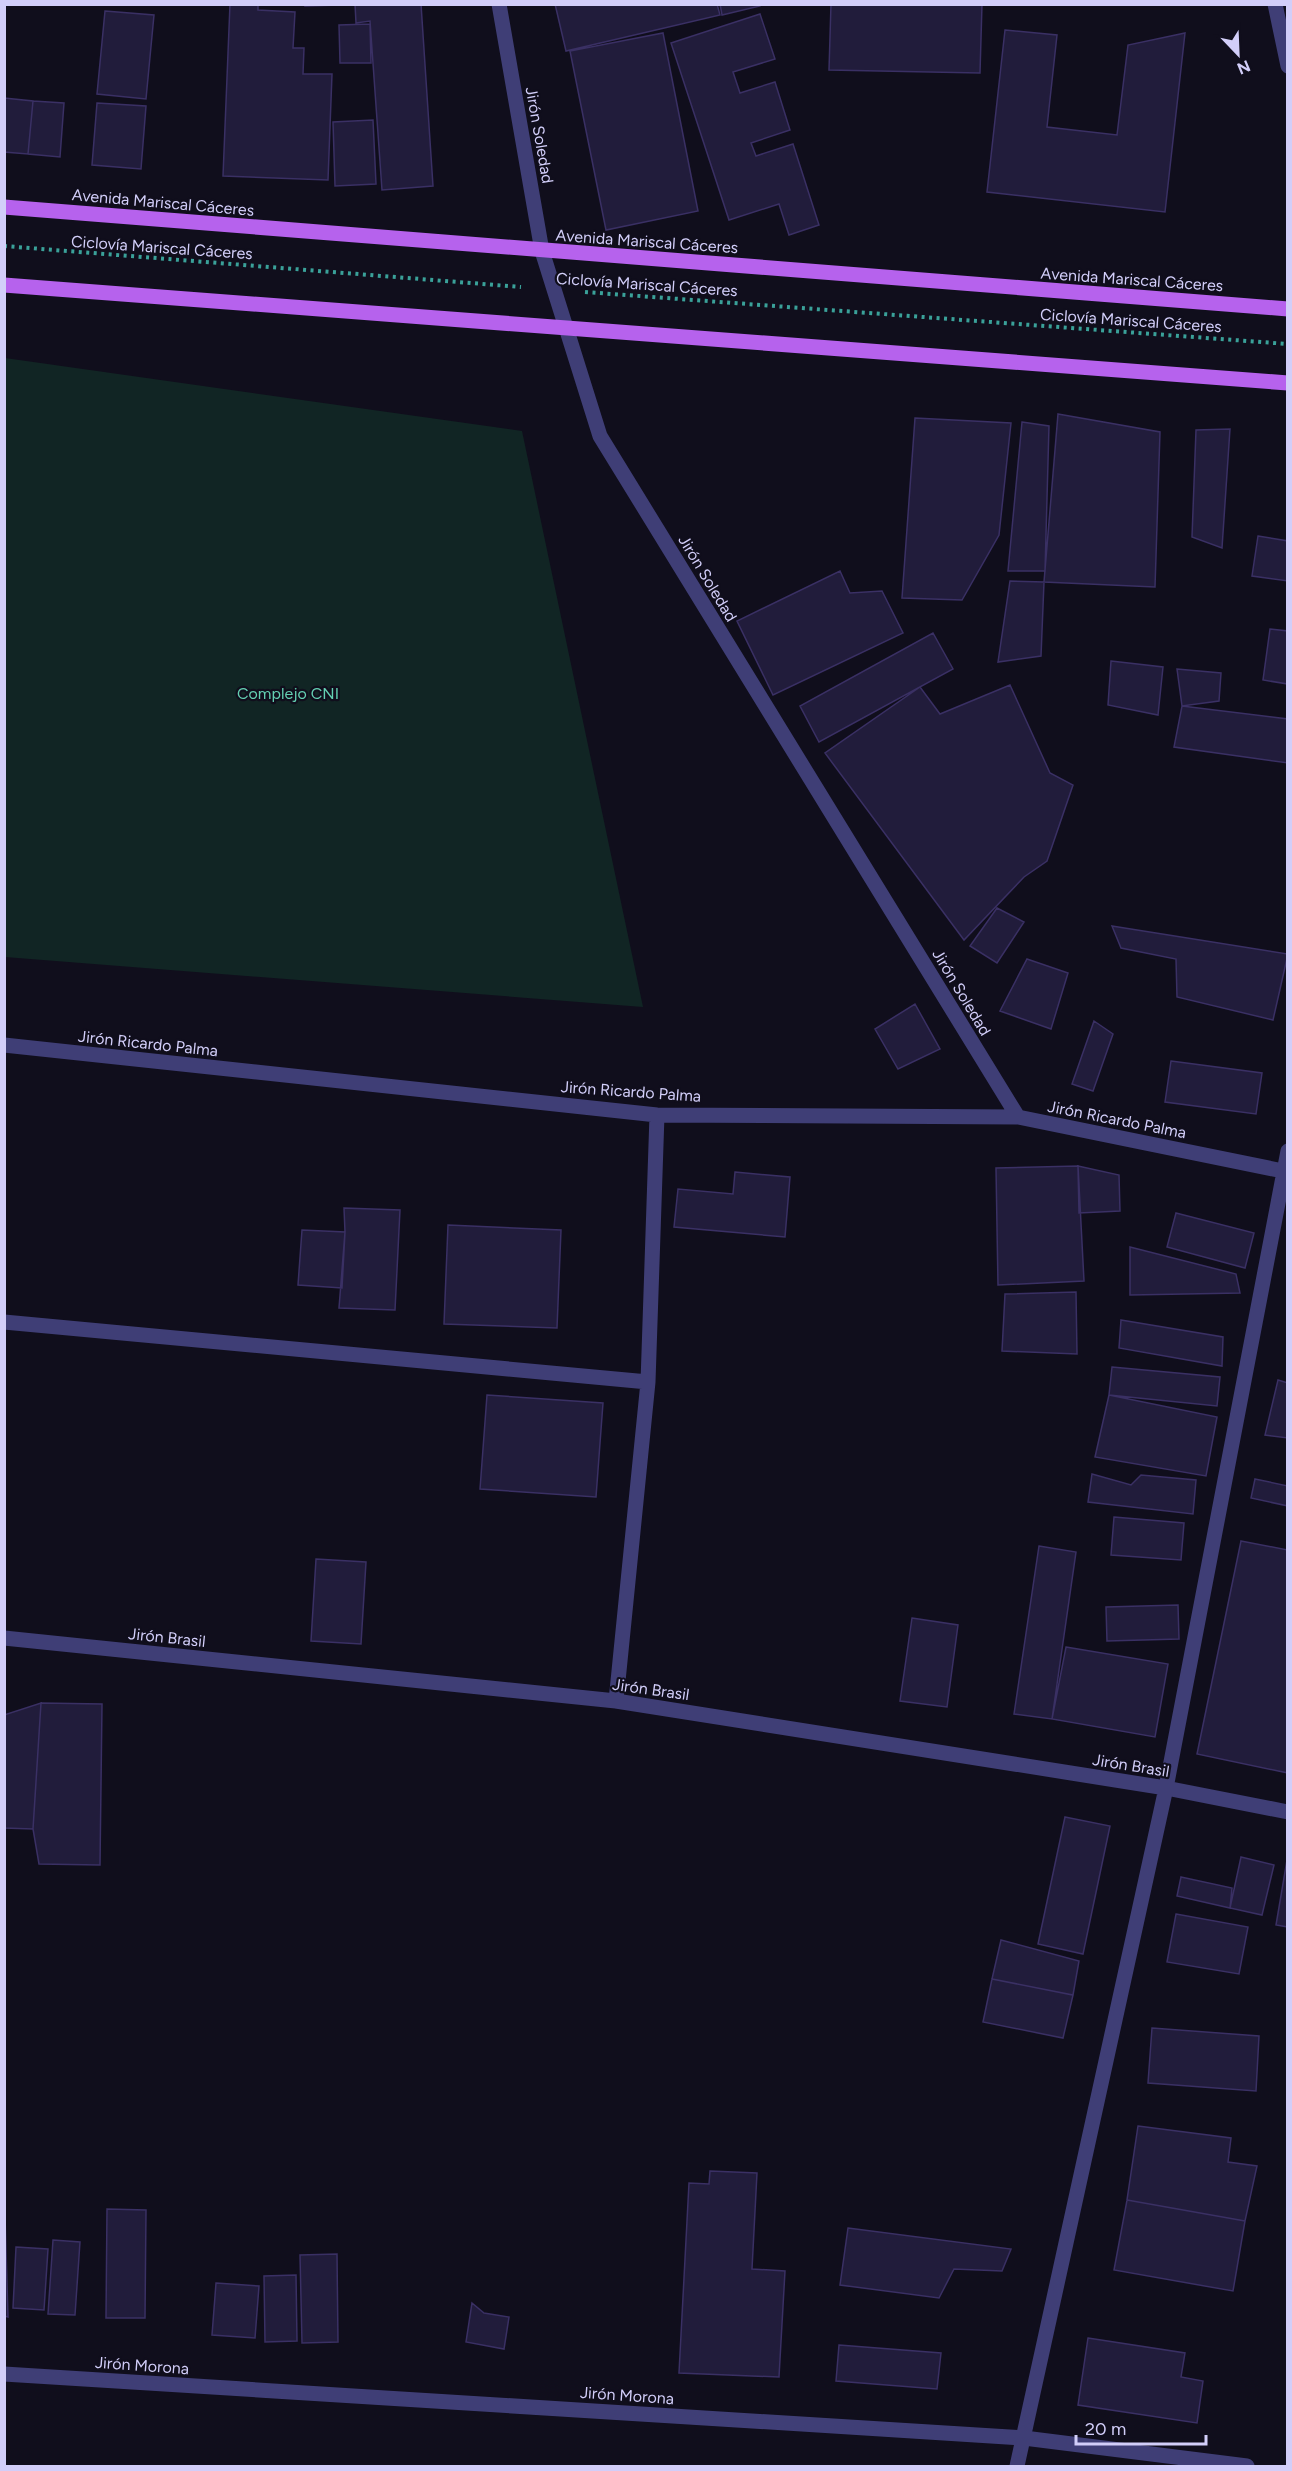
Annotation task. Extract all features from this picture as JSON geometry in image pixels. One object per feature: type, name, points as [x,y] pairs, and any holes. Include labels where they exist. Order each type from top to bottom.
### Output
[{"type":"main road","name":"Avenida Mariscal Cáceres","points":[[4,207],[1287,309]]},
{"type":"main road","points":[[4,285],[1287,383]]},
{"type":"street","name":"Jirón Soledad","points":[[499,4],[542,251],[600,436],[1018,1117]]},
{"type":"street","points":[[1275,4],[1287,66]]},
{"type":"street","name":"Jirón Ricardo Palma","points":[[4,1046],[657,1115],[1018,1117],[1285,1171]]},
{"type":"street","points":[[616,1701],[648,1382],[657,1115]]},
{"type":"street","points":[[1017,2466],[1166,1788],[1287,1151]]},
{"type":"street","points":[[4,1322],[648,1382]]},
{"type":"street","name":"Jirón Brasil","points":[[4,1638],[616,1701],[1166,1788],[1287,1812]]},
{"type":"street","name":"Jirón Morona","points":[[4,2374],[1024,2438],[1247,2466]]},
{"type":"path","name":"Ciclovía Mariscal Cáceres","points":[[4,246],[1287,344]]},
{"type":"green space","name":"Complejo CNI","points":[[5,358],[522,431],[643,1007],[5,957]]},
{"type":"building","points":[[230,4],[258,4],[258,10],[295,12],[293,48],[304,48],[303,74],[332,74],[328,180],[223,176]]},
{"type":"building","points":[[305,4],[340,4],[340,5],[305,6]]},
{"type":"building","points":[[355,4],[421,4],[433,186],[382,190],[370,21],[356,23]]},
{"type":"building","points":[[555,4],[717,4],[720,15],[566,51]]},
{"type":"building","points":[[720,4],[760,4],[760,6],[722,15]]},
{"type":"building","points":[[831,4],[982,4],[980,73],[829,70]]},
{"type":"building","points":[[105,11],[154,15],[146,99],[97,94]]},
{"type":"building","points":[[760,14],[775,59],[733,72],[740,93],[775,82],[790,130],[751,143],[756,156],[793,144],[819,225],[789,235],[779,204],[729,220],[671,43]]},
{"type":"building","points":[[370,24],[371,63],[340,63],[339,25]]},
{"type":"building","points":[[1005,30],[1057,35],[1047,127],[1117,135],[1128,45],[1185,33],[1165,212],[987,192]]},
{"type":"building","points":[[663,33],[698,211],[606,230],[570,51]]},
{"type":"building","points":[[4,98],[33,101],[28,154],[4,152]]},
{"type":"building","points":[[33,101],[64,103],[60,157],[28,154]]},
{"type":"building","points":[[97,103],[146,106],[141,169],[92,165]]},
{"type":"building","points":[[373,120],[376,184],[335,186],[333,122]]},
{"type":"building","points":[[1058,414],[1160,432],[1155,587],[1044,582]]},
{"type":"building","points":[[915,418],[1011,423],[999,535],[962,600],[902,598]]},
{"type":"building","points":[[1022,422],[1049,426],[1045,571],[1008,571]]},
{"type":"building","points":[[1230,429],[1222,548],[1192,537],[1196,430]]},
{"type":"building","points":[[1258,536],[1288,541],[1288,581],[1252,576]]},
{"type":"building","points":[[840,571],[850,593],[882,591],[903,633],[773,695],[737,621]]},
{"type":"building","points":[[1010,581],[1044,582],[1041,656],[998,662]]},
{"type":"building","points":[[1270,629],[1288,631],[1288,684],[1263,680]]},
{"type":"building","points":[[933,633],[953,669],[819,742],[800,706]]},
{"type":"building","points":[[1111,661],[1163,667],[1158,715],[1108,705]]},
{"type":"building","points":[[1177,669],[1221,673],[1219,701],[1182,706]]},
{"type":"building","points":[[1010,685],[1050,773],[1073,785],[1047,861],[1024,877],[964,940],[825,753],[920,687],[940,714]]},
{"type":"building","points":[[1182,706],[1288,719],[1288,763],[1174,747]]},
{"type":"building","points":[[997,908],[1024,922],[997,963],[970,946]]},
{"type":"building","points":[[1112,926],[1288,954],[1273,1020],[1177,997],[1176,959],[1121,948]]},
{"type":"building","points":[[1027,959],[1068,973],[1051,1029],[1000,1011]]},
{"type":"building","points":[[915,1004],[940,1049],[898,1069],[875,1029]]},
{"type":"building","points":[[1094,1021],[1113,1034],[1093,1091],[1072,1084]]},
{"type":"building","points":[[1171,1061],[1262,1073],[1256,1114],[1165,1102]]},
{"type":"building","points":[[1078,1166],[1084,1281],[998,1285],[996,1168]]},
{"type":"building","points":[[1078,1166],[1119,1175],[1120,1211],[1079,1213]]},
{"type":"building","points":[[735,1172],[790,1177],[785,1237],[674,1227],[678,1189],[733,1194]]},
{"type":"building","points":[[344,1208],[400,1210],[395,1310],[339,1308],[345,1232]]},
{"type":"building","points":[[1176,1213],[1254,1233],[1245,1268],[1167,1247]]},
{"type":"building","points":[[448,1225],[561,1230],[557,1328],[444,1324]]},
{"type":"building","points":[[302,1230],[345,1232],[342,1288],[298,1285]]},
{"type":"building","points":[[1130,1247],[1236,1274],[1240,1293],[1130,1295]]},
{"type":"building","points":[[1076,1292],[1077,1354],[1002,1351],[1005,1294]]},
{"type":"building","points":[[1121,1320],[1223,1337],[1222,1366],[1119,1348]]},
{"type":"building","points":[[1112,1367],[1220,1377],[1217,1406],[1109,1395]]},
{"type":"building","points":[[1278,1380],[1288,1383],[1288,1438],[1265,1435]]},
{"type":"building","points":[[487,1395],[603,1403],[596,1497],[480,1489]]},
{"type":"building","points":[[1109,1395],[1217,1417],[1206,1476],[1095,1457]]},
{"type":"building","points":[[1092,1474],[1131,1485],[1141,1475],[1196,1480],[1193,1514],[1088,1502]]},
{"type":"building","points":[[1255,1479],[1288,1486],[1288,1506],[1251,1498]]},
{"type":"building","points":[[1114,1517],[1184,1523],[1181,1560],[1111,1555]]},
{"type":"building","points":[[1241,1541],[1288,1550],[1288,1773],[1197,1754]]},
{"type":"building","points":[[1039,1546],[1076,1552],[1052,1719],[1014,1714]]},
{"type":"building","points":[[316,1559],[366,1562],[361,1644],[311,1641]]},
{"type":"building","points":[[1178,1605],[1179,1639],[1107,1641],[1106,1607]]},
{"type":"building","points":[[912,1618],[958,1625],[947,1707],[900,1701]]},
{"type":"building","points":[[1066,1647],[1168,1664],[1155,1737],[1052,1719]]},
{"type":"building","points":[[41,1703],[102,1704],[100,1865],[39,1864],[33,1829]]},
{"type":"building","points":[[41,1703],[33,1829],[4,1828],[4,1715]]},
{"type":"building","points":[[1065,1817],[1110,1826],[1083,1954],[1038,1944]]},
{"type":"building","points":[[1241,1857],[1274,1865],[1262,1915],[1230,1908]]},
{"type":"building","points":[[1288,1860],[1288,1927],[1276,1925]]},
{"type":"building","points":[[1181,1877],[1232,1888],[1230,1908],[1177,1896]]},
{"type":"building","points":[[1176,1914],[1248,1927],[1239,1974],[1167,1962]]},
{"type":"building","points":[[1001,1940],[1079,1961],[1073,1995],[992,1979]]},
{"type":"building","points":[[992,1979],[1073,1995],[1063,2038],[983,2022]]},
{"type":"building","points":[[1152,2028],[1259,2036],[1256,2091],[1148,2083]]},
{"type":"building","points":[[1138,2126],[1231,2138],[1228,2162],[1257,2166],[1245,2221],[1127,2200]]},
{"type":"building","points":[[710,2171],[757,2173],[752,2269],[785,2271],[779,2377],[679,2373],[689,2183],[709,2184]]},
{"type":"building","points":[[1127,2200],[1245,2221],[1233,2291],[1114,2270]]},
{"type":"building","points":[[107,2209],[146,2210],[145,2318],[106,2318]]},
{"type":"building","points":[[5,2216],[8,2317],[4,2316]]},
{"type":"building","points":[[848,2228],[1011,2249],[1002,2271],[954,2269],[939,2298],[840,2285]]},
{"type":"building","points":[[53,2240],[80,2242],[75,2315],[48,2314]]},
{"type":"building","points":[[16,2247],[48,2249],[44,2310],[13,2308]]},
{"type":"building","points":[[337,2254],[338,2342],[302,2343],[300,2255]]},
{"type":"building","points":[[296,2275],[297,2341],[265,2342],[264,2276]]},
{"type":"building","points":[[216,2283],[259,2286],[255,2338],[212,2335]]},
{"type":"building","points":[[472,2303],[484,2313],[509,2317],[504,2349],[466,2342]]},
{"type":"building","points":[[1088,2338],[1185,2353],[1181,2377],[1203,2381],[1197,2423],[1078,2405]]},
{"type":"building","points":[[839,2345],[941,2353],[937,2389],[836,2381]]}]
